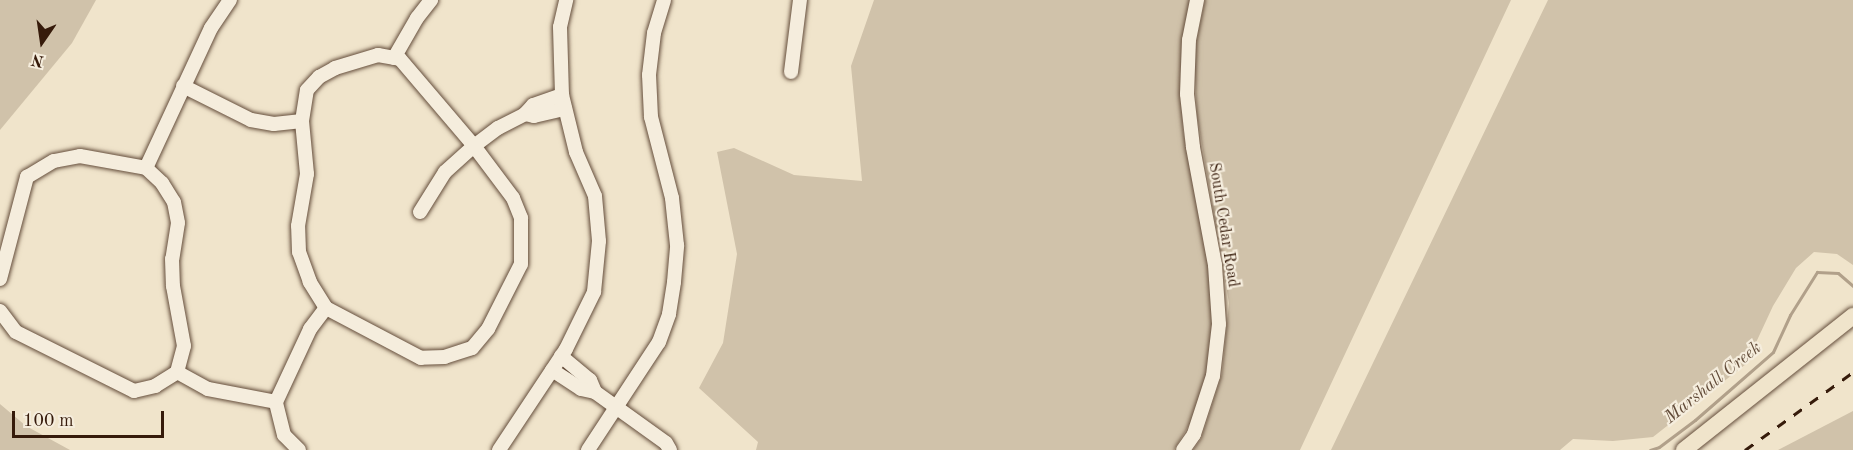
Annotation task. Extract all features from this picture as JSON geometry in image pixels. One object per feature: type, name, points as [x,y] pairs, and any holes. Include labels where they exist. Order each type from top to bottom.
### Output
[{"type":"main road","points":[[1684,450],[1853,316]]},
{"type":"street","points":[[146,168],[211,28],[230,0]]},
{"type":"street","points":[[394,58],[417,18],[431,0]]},
{"type":"street","points":[[499,450],[561,356],[594,292],[599,241],[595,196],[576,152],[563,102],[560,27],[566,0]]},
{"type":"street","points":[[588,450],[659,342],[669,314],[677,244],[672,198],[651,117],[649,75],[654,33],[664,0]]},
{"type":"street","points":[[791,72],[800,0]]},
{"type":"street","name":"South Cedar Road","points":[[1183,450],[1194,434],[1213,376],[1219,324],[1215,265],[1193,147],[1187,94],[1189,40],[1197,0]]},
{"type":"street","points":[[378,55],[394,58],[400,59],[474,146],[513,198],[521,218],[523,242],[521,264],[488,329],[471,348],[445,357],[421,358],[326,308],[309,282],[299,252],[298,226],[307,174],[302,121],[307,90],[319,77],[335,68],[378,55]]},
{"type":"street","points":[[183,86],[251,120],[274,124],[302,121]]},
{"type":"street","points":[[420,212],[444,172],[474,146],[498,128],[525,114],[534,116],[563,102]]},
{"type":"street","points":[[0,279],[27,177],[54,161],[80,156],[146,168],[162,183],[174,202],[178,223],[172,259],[173,286],[184,346],[177,372],[155,386],[134,391],[16,332],[0,311]]},
{"type":"street","points":[[299,450],[284,435],[276,402],[310,329],[326,308]]},
{"type":"street","points":[[561,356],[590,380],[595,392]]},
{"type":"street","points":[[552,370],[581,389],[595,392],[666,443],[670,450]]},
{"type":"street","points":[[177,372],[208,389],[276,402]]},
{"type":"shaded area","points":[[0,0],[96,0],[72,43],[0,130]]},
{"type":"shaded area","points":[[874,0],[1191,0],[1185,23],[1180,74],[1183,131],[1215,301],[1211,358],[1195,415],[1174,450],[756,450],[758,442],[699,388],[723,343],[737,254],[717,152],[734,148],[794,175],[862,181],[851,66]]},
{"type":"shaded area","points":[[1205,0],[1511,0],[1300,450],[1193,450],[1201,439],[1222,374],[1229,303],[1197,115],[1194,54]]},
{"type":"shaded area","points":[[1548,0],[1853,0],[1853,265],[1837,254],[1814,252],[1796,268],[1773,306],[1746,364],[1653,437],[1613,441],[1573,439],[1560,450],[1331,450]]},
{"type":"shaded area","points":[[0,404],[26,426],[70,450],[0,450]]},
{"type":"shaded area","points":[[1853,411],[1853,450],[1778,450]]},
{"type":"waterway","name":"Marshall Creek","points":[[1650,450],[1659,447],[1695,420],[1773,352],[1790,315],[1817,272],[1838,273],[1853,286]]},
{"type":"railway","points":[[1745,450],[1853,372]]}]
